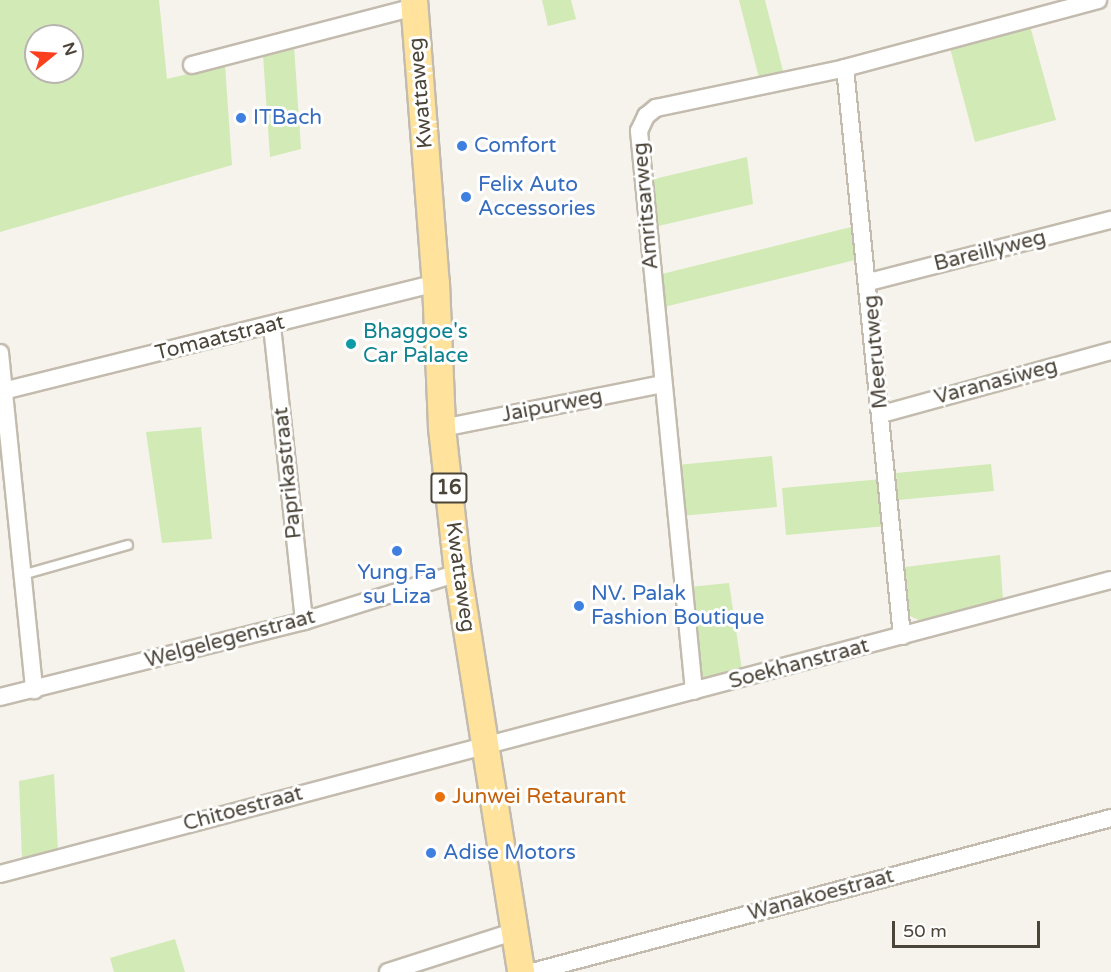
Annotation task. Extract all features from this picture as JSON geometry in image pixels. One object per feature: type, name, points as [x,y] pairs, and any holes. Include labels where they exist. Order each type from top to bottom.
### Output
[{"type":"main road","name":"Kwattaweg","points":[[414,4],[436,283],[442,428],[458,573],[521,972]]},
{"type":"street","name":"Amritsarweg","points":[[694,692],[639,132],[646,116],[656,108],[845,68],[1098,0]]},
{"type":"street","points":[[192,65],[414,4]]},
{"type":"street","name":"Meerutweg","points":[[845,68],[869,282],[902,636]]},
{"type":"street","name":"Bareillyweg","points":[[869,282],[1111,220]]},
{"type":"street","name":"Tomaatstraat","points":[[3,391],[272,326],[436,283]]},
{"type":"street","name":"Paprikastraat","points":[[272,326],[304,621]]},
{"type":"street","name":"Varanasiweg","points":[[882,414],[1111,351]]},
{"type":"street","points":[[0,354],[34,690]]},
{"type":"street","name":"Jaipurweg","points":[[442,428],[662,384]]},
{"type":"street","name":"Welgelegenstraat","points":[[0,697],[304,621],[458,573]]},
{"type":"street","name":"Soekhanstraat","points":[[486,744],[694,692],[1111,580]]},
{"type":"street","name":"Chitoestraat","points":[[0,874],[486,744]]},
{"type":"street","name":"Wanakoestraat","points":[[532,972],[1111,818]]},
{"type":"street","points":[[388,972],[516,931]]},
{"type":"lane","points":[[22,575],[129,545]]},
{"type":"green space","points":[[0,0],[159,0],[167,79],[225,65],[232,165],[0,232]]},
{"type":"green space","points":[[542,0],[571,0],[576,19],[548,26]]},
{"type":"green space","points":[[739,0],[765,0],[784,75],[760,82]]},
{"type":"green space","points":[[1030,26],[1056,120],[975,142],[950,48]]},
{"type":"green space","points":[[294,46],[301,149],[270,157],[263,55]]},
{"type":"green space","points":[[747,157],[753,204],[654,227],[650,180]]},
{"type":"green space","points":[[855,226],[859,259],[660,308],[658,275]]},
{"type":"green space","points":[[201,427],[212,539],[162,543],[146,432]]},
{"type":"green space","points":[[772,456],[777,507],[681,516],[677,465]]},
{"type":"green space","points":[[991,464],[994,491],[898,500],[896,473]]},
{"type":"green space","points":[[882,479],[887,526],[786,535],[782,488]]},
{"type":"green space","points":[[1000,555],[1003,600],[921,621],[910,616],[905,567]]},
{"type":"green space","points":[[729,583],[742,670],[700,678],[689,587]]},
{"type":"green space","points":[[54,774],[58,850],[22,859],[19,781]]},
{"type":"green space","points":[[175,939],[185,972],[114,972],[110,958]]},
{"type":"place","name":"ITBach","points":[[241,118]]},
{"type":"place","name":"Comfort","points":[[462,146]]},
{"type":"place","name":"Felix Auto Accessories","points":[[466,197]]},
{"type":"place","name":"Bhaggoe's Car Palace","points":[[351,344]]},
{"type":"place","name":"Yung Fa su Liza","points":[[397,551]]},
{"type":"place","name":"NV. Palak Fashion Boutique","points":[[579,606]]},
{"type":"place","name":"Junwei Retaurant","points":[[440,797]]},
{"type":"place","name":"Adise Motors","points":[[431,853]]}]
